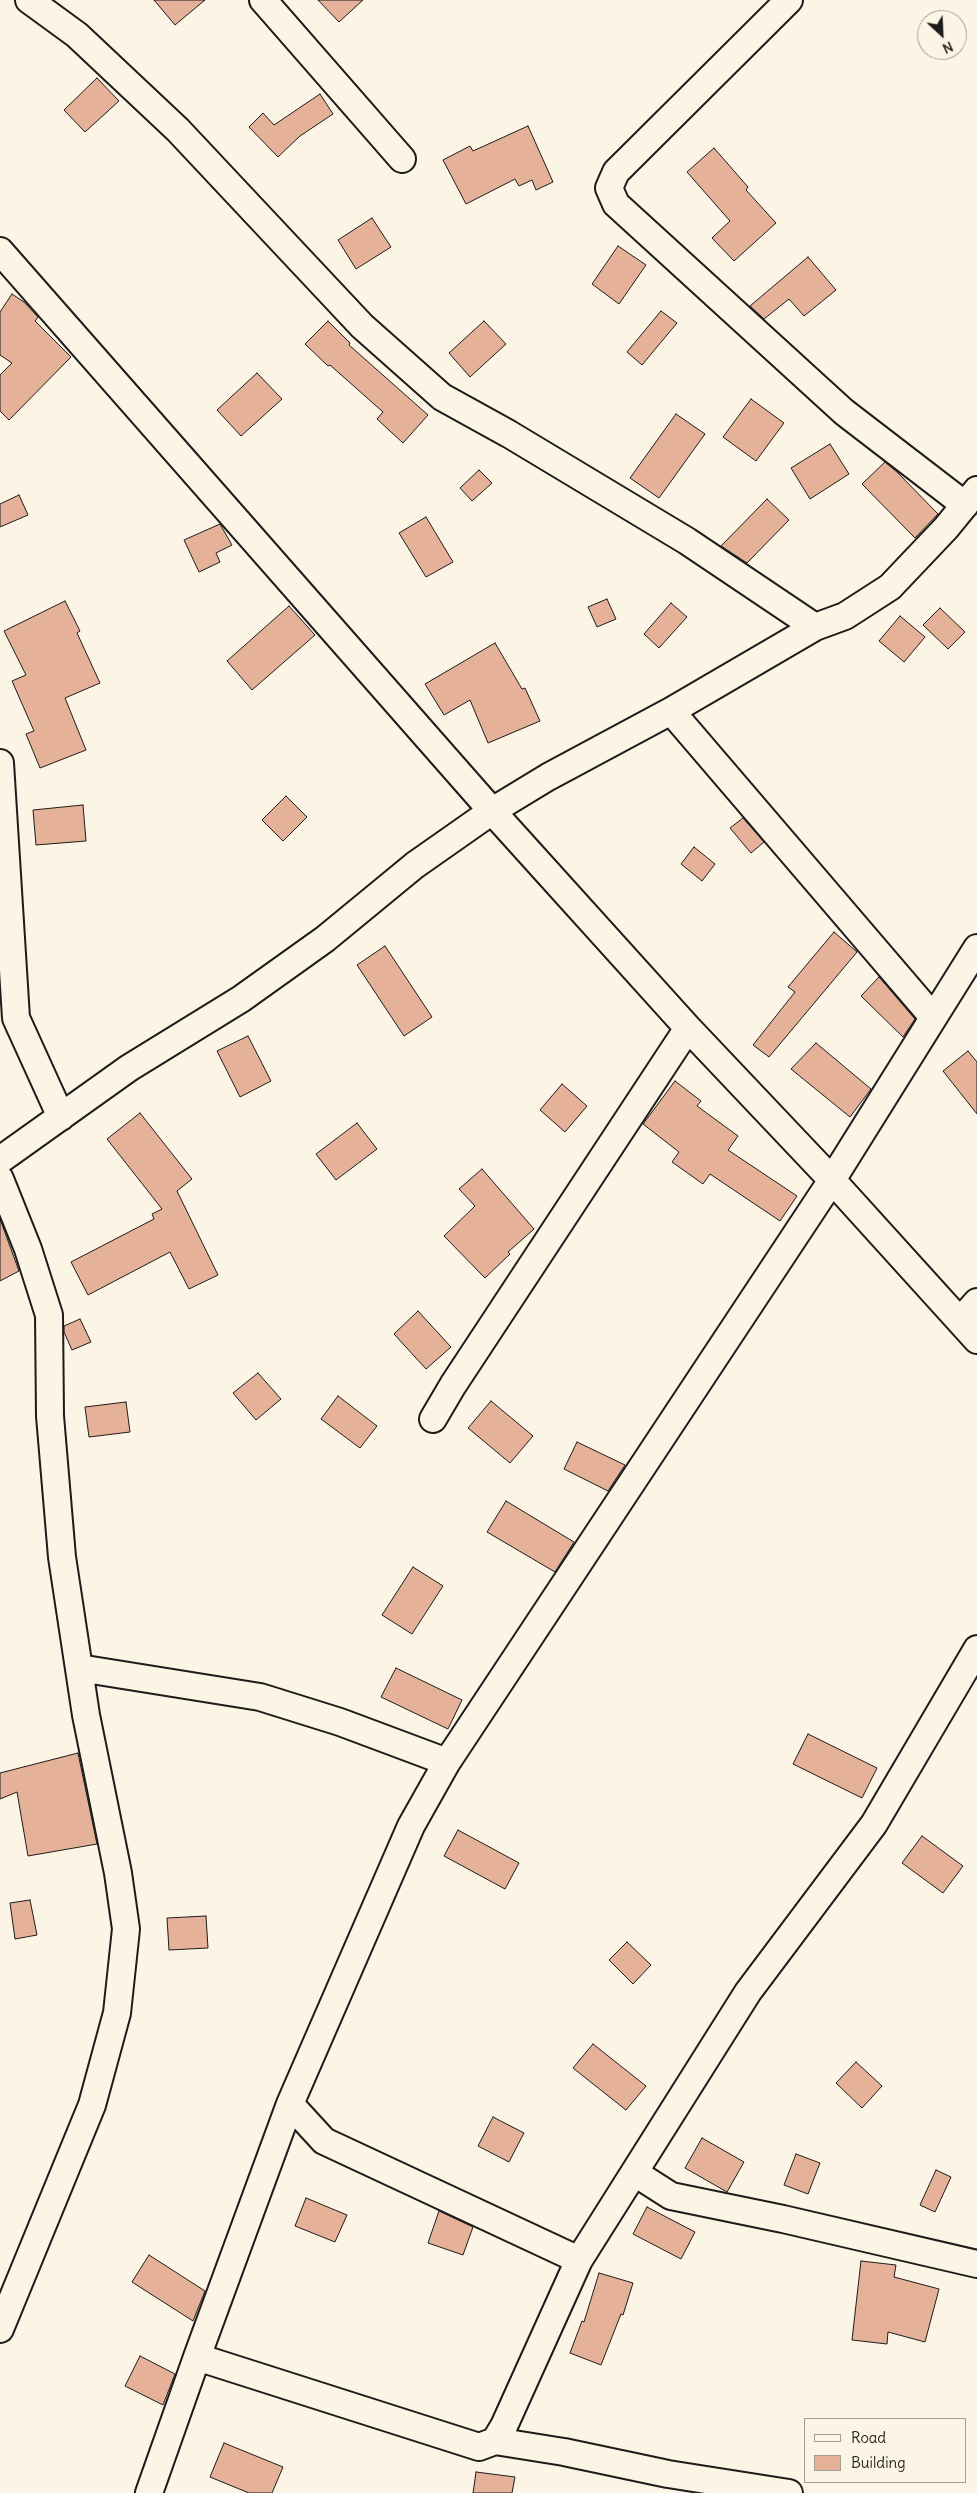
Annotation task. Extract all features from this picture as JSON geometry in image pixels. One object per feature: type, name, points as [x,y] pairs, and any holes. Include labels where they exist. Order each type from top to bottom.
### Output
[{"type":"street","points":[[29,0],[77,35],[170,124],[272,228],[362,326],[442,397],[509,434],[687,541],[815,627]]},
{"type":"street","points":[[264,0],[402,159]]},
{"type":"street","points":[[0,1160],[129,1068],[240,999],[325,939],[415,865],[492,811],[548,777],[671,711],[815,627],[844,616],[890,587],[971,498],[844,412],[616,204],[609,188],[616,172],[789,0]]},
{"type":"street","points":[[0,251],[492,811],[688,1028],[832,1180],[971,1321]]},
{"type":"street","points":[[671,711],[933,1017]]},
{"type":"street","points":[[0,763],[16,1018],[61,1117]]},
{"type":"street","points":[[149,2493],[290,2104],[411,1826],[447,1762],[575,1572],[832,1180],[977,948]]},
{"type":"street","points":[[434,1419],[458,1376],[688,1028]]},
{"type":"street","points":[[0,1178],[28,1249],[49,1315],[50,1416],[60,1538],[86,1715],[118,1873],[126,1929],[117,2013],[92,2105],[0,2329]]},
{"type":"street","points":[[495,2441],[504,2426],[579,2260],[748,1992],[874,1824],[974,1659]]},
{"type":"street","points":[[79,1668],[260,1697],[340,1722],[447,1762]]},
{"type":"street","points":[[290,2104],[324,2141],[579,2260]]},
{"type":"street","points":[[635,2173],[671,2196],[783,2219],[977,2264]]},
{"type":"street","points":[[197,2357],[479,2447],[495,2441],[564,2452],[668,2474],[789,2493]]},
{"type":"building","points":[[154,0],[205,0],[175,25]]},
{"type":"building","points":[[318,0],[363,0],[339,22]]},
{"type":"building","points":[[97,78],[119,101],[85,132],[64,110]]},
{"type":"building","points":[[320,94],[333,114],[300,136],[278,157],[249,127],[263,113],[274,125]]},
{"type":"building","points":[[528,126],[553,182],[536,190],[532,180],[519,186],[515,179],[466,204],[443,160],[470,146],[473,151]]},
{"type":"building","points":[[714,148],[748,187],[746,190],[776,223],[734,261],[712,238],[730,221],[687,172]]},
{"type":"building","points":[[372,218],[391,247],[356,269],[338,240]]},
{"type":"building","points":[[618,246],[646,265],[619,304],[592,284]]},
{"type":"building","points":[[808,257],[836,290],[804,316],[789,299],[764,319],[750,306]]},
{"type":"building","points":[[12,294],[24,302],[38,317],[35,321],[71,357],[9,420],[0,411],[0,375],[12,363],[0,355],[0,312]]},
{"type":"building","points":[[661,311],[677,323],[642,365],[627,352]]},
{"type":"building","points":[[328,321],[350,343],[349,345],[428,415],[403,443],[377,419],[383,412],[305,344]]},
{"type":"building","points":[[484,321],[506,344],[470,377],[449,353]]},
{"type":"building","points":[[257,373],[282,399],[241,436],[217,410]]},
{"type":"building","points":[[751,399],[784,423],[756,461],[723,437]]},
{"type":"building","points":[[676,414],[705,434],[659,498],[630,478]]},
{"type":"building","points":[[830,444],[849,474],[810,499],[791,468]]},
{"type":"building","points":[[885,462],[938,514],[915,538],[862,484]]},
{"type":"building","points":[[479,470],[492,483],[472,501],[460,488]]},
{"type":"building","points":[[19,495],[28,515],[0,527],[0,504]]},
{"type":"building","points":[[767,499],[789,520],[747,563],[721,546]]},
{"type":"building","points":[[426,517],[453,562],[426,577],[399,533]]},
{"type":"building","points":[[220,524],[232,545],[216,553],[220,562],[199,572],[184,540]]},
{"type":"building","points":[[607,599],[616,619],[597,627],[588,607]]},
{"type":"building","points":[[65,601],[80,631],[77,633],[100,683],[65,698],[86,750],[40,768],[26,734],[34,731],[12,681],[26,675],[4,631]]},
{"type":"building","points":[[671,603],[687,617],[659,648],[644,634]]},
{"type":"building","points":[[289,606],[315,635],[252,690],[227,661]]},
{"type":"building","points":[[940,608],[965,632],[948,649],[923,625]]},
{"type":"building","points":[[900,616],[925,637],[904,662],[879,641]]},
{"type":"building","points":[[495,643],[522,689],[525,688],[540,721],[488,743],[470,700],[444,715],[425,684]]},
{"type":"building","points":[[286,796],[307,817],[283,841],[262,820]]},
{"type":"building","points":[[83,805],[86,841],[36,845],[33,810]]},
{"type":"building","points":[[743,818],[764,842],[751,853],[730,828]]},
{"type":"building","points":[[694,847],[715,864],[702,881],[681,864]]},
{"type":"building","points":[[834,932],[857,952],[769,1057],[753,1045],[795,992],[788,987]]},
{"type":"building","points":[[385,946],[432,1017],[404,1036],[357,965]]},
{"type":"building","points":[[879,977],[915,1019],[903,1037],[861,996]]},
{"type":"building","points":[[248,1036],[271,1081],[240,1097],[217,1051]]},
{"type":"building","points":[[816,1043],[871,1089],[850,1117],[791,1069]]},
{"type":"building","points":[[968,1051],[977,1062],[977,1114],[943,1071]]},
{"type":"building","points":[[675,1081],[701,1101],[697,1106],[738,1136],[728,1150],[797,1196],[780,1221],[710,1174],[703,1184],[672,1162],[679,1152],[643,1124]]},
{"type":"building","points":[[562,1084],[587,1106],[565,1132],[540,1110]]},
{"type":"building","points":[[140,1113],[192,1179],[177,1191],[218,1275],[189,1289],[170,1252],[88,1295],[71,1262],[154,1219],[152,1214],[162,1209],[107,1139]]},
{"type":"building","points":[[357,1123],[377,1149],[336,1180],[316,1154]]},
{"type":"building","points":[[482,1169],[534,1229],[508,1252],[510,1254],[485,1278],[444,1236],[475,1206],[459,1189]]},
{"type":"building","points":[[0,1219],[19,1271],[0,1281]]},
{"type":"building","points":[[418,1311],[451,1347],[426,1369],[394,1334]]},
{"type":"building","points":[[80,1319],[91,1342],[72,1350],[64,1332],[64,1326]]},
{"type":"building","points":[[258,1373],[281,1399],[256,1420],[233,1393]]},
{"type":"building","points":[[338,1396],[377,1426],[360,1448],[321,1419]]},
{"type":"building","points":[[491,1401],[533,1436],[510,1463],[468,1428]]},
{"type":"building","points":[[126,1402],[130,1432],[89,1437],[85,1407]]},
{"type":"building","points":[[577,1442],[625,1465],[608,1491],[564,1469]]},
{"type":"building","points":[[506,1501],[574,1542],[555,1572],[487,1532]]},
{"type":"building","points":[[413,1567],[443,1586],[412,1634],[382,1615]]},
{"type":"building","points":[[396,1668],[462,1700],[448,1729],[381,1697]]},
{"type":"building","points":[[808,1734],[877,1768],[862,1798],[793,1764]]},
{"type":"building","points":[[78,1753],[97,1844],[28,1856],[17,1792],[0,1799],[0,1773]]},
{"type":"building","points":[[458,1830],[519,1863],[505,1889],[444,1856]]},
{"type":"building","points":[[922,1836],[963,1866],[943,1893],[902,1863]]},
{"type":"building","points":[[30,1900],[37,1935],[15,1939],[10,1903]]},
{"type":"building","points":[[206,1916],[208,1948],[169,1950],[167,1918]]},
{"type":"building","points":[[627,1942],[651,1965],[633,1984],[609,1960]]},
{"type":"building","points":[[593,2044],[646,2086],[626,2110],[573,2068]]},
{"type":"building","points":[[856,2062],[882,2086],[862,2108],[836,2083]]},
{"type":"building","points":[[493,2117],[524,2133],[509,2162],[478,2146]]},
{"type":"building","points":[[702,2138],[744,2162],[727,2192],[685,2168]]},
{"type":"building","points":[[796,2154],[820,2163],[808,2194],[784,2185]]},
{"type":"building","points":[[936,2170],[951,2177],[935,2212],[920,2205]]},
{"type":"building","points":[[306,2198],[347,2215],[335,2242],[295,2226]]},
{"type":"building","points":[[647,2207],[695,2232],[681,2259],[633,2234]]},
{"type":"building","points":[[439,2211],[473,2227],[463,2255],[428,2243]]},
{"type":"building","points":[[149,2255],[205,2291],[193,2321],[132,2282]]},
{"type":"building","points":[[861,2261],[896,2265],[894,2277],[939,2289],[925,2342],[888,2332],[887,2344],[852,2340]]},
{"type":"building","points":[[599,2273],[633,2283],[623,2315],[621,2314],[601,2365],[570,2353],[582,2321],[584,2322]]},
{"type":"building","points":[[140,2356],[175,2374],[163,2405],[125,2386]]},
{"type":"building","points":[[224,2443],[283,2467],[272,2493],[249,2493],[210,2477]]},
{"type":"building","points":[[476,2472],[515,2477],[512,2493],[473,2493]]}]
